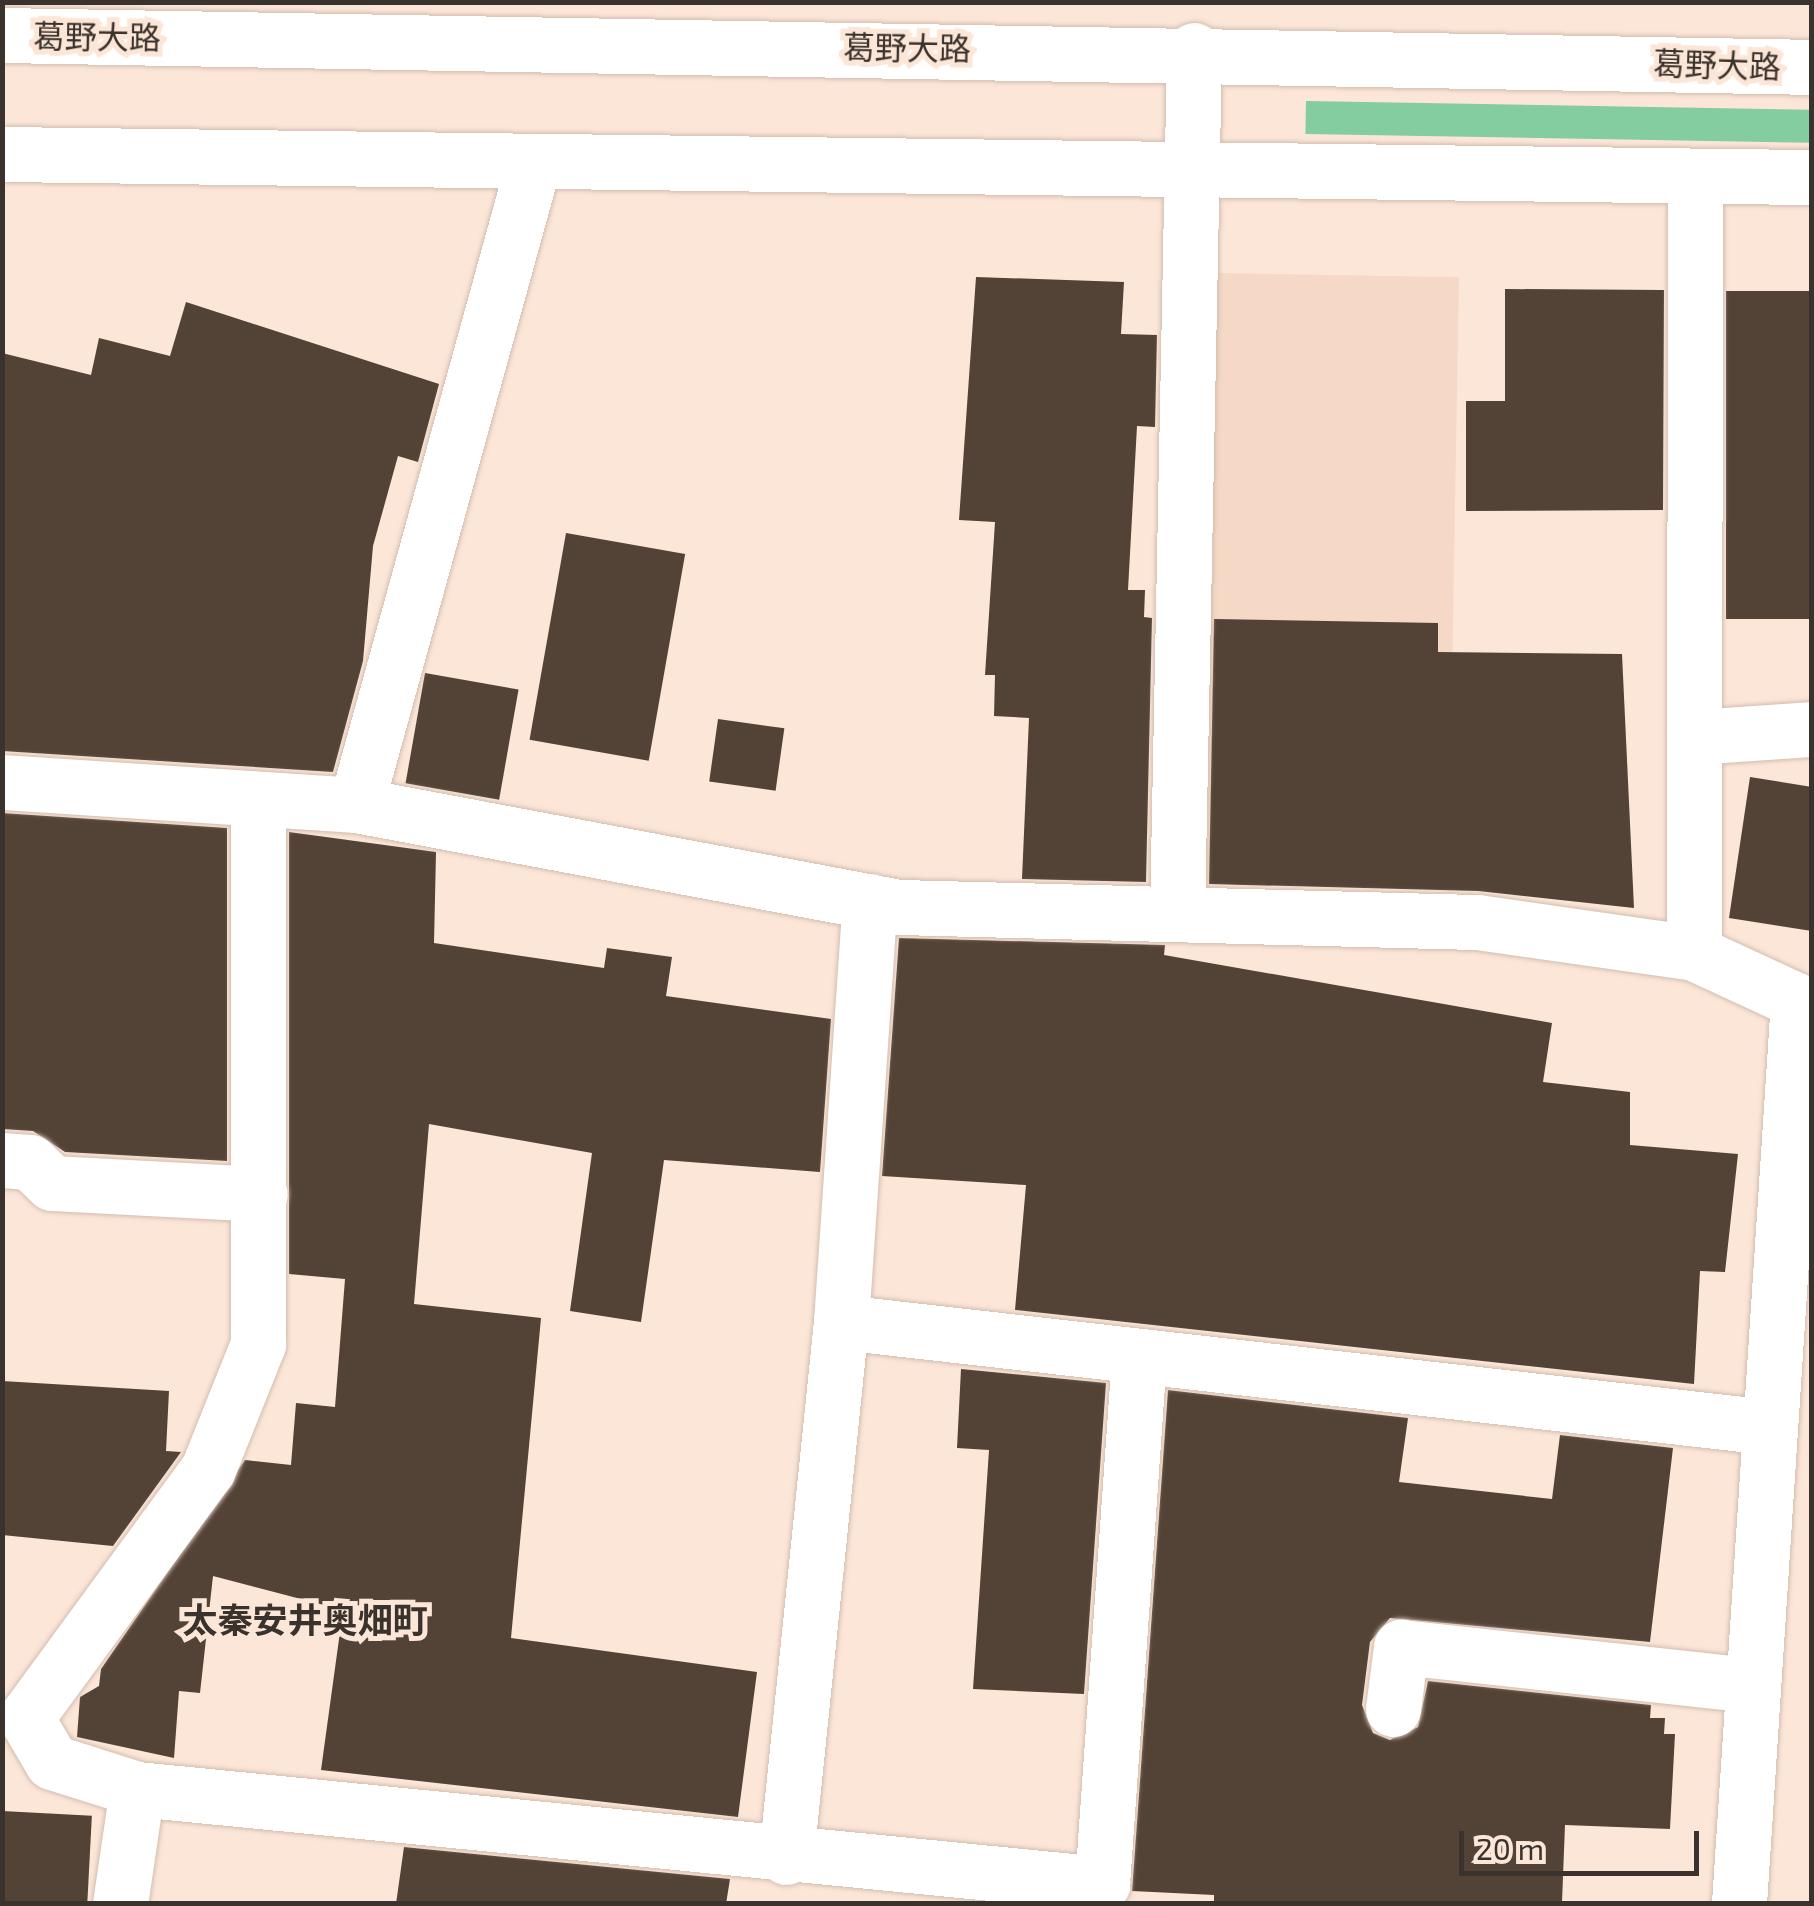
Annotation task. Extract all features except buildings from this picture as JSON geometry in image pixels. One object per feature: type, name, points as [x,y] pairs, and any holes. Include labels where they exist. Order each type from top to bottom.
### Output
[{"type":"street","name":"葛野大路","points":[[2,35],[146,20],[625,23],[1194,50],[1812,67]]},
{"type":"street","points":[[1178,914],[1194,50]]},
{"type":"street","points":[[2,154],[1812,178]]},
{"type":"street","points":[[356,806],[534,161]]},
{"type":"street","points":[[1694,953],[1696,176]]},
{"type":"street","points":[[1694,737],[1812,730]]},
{"type":"street","points":[[2,782],[356,806],[870,900],[1111,919],[1178,914],[1477,922],[1694,953],[1805,1003],[1769,1427],[1788,1511],[1753,1685],[1739,1904]]},
{"type":"street","points":[[258,800],[258,1344],[208,1470],[26,1718],[52,1762],[137,1789],[786,1857],[1102,1884],[1139,1356]]},
{"type":"street","points":[[786,1857],[842,1322],[870,900]]},
{"type":"street","points":[[2,1160],[30,1162],[52,1183],[260,1194]]},
{"type":"street","points":[[842,1322],[1769,1427]]},
{"type":"street","points":[[1393,1709],[1401,1647],[1753,1685]]},
{"type":"street","points":[[120,1904],[137,1789]]},
{"type":"shaded area","points":[[1215,273],[1459,277],[1448,888],[1204,884]]},
{"type":"green space","points":[[1306,101],[1811,110],[1810,143],[1305,134]]},
{"type":"district","name":"太秦安井奥畑町","points":[[305,1619]]}]
